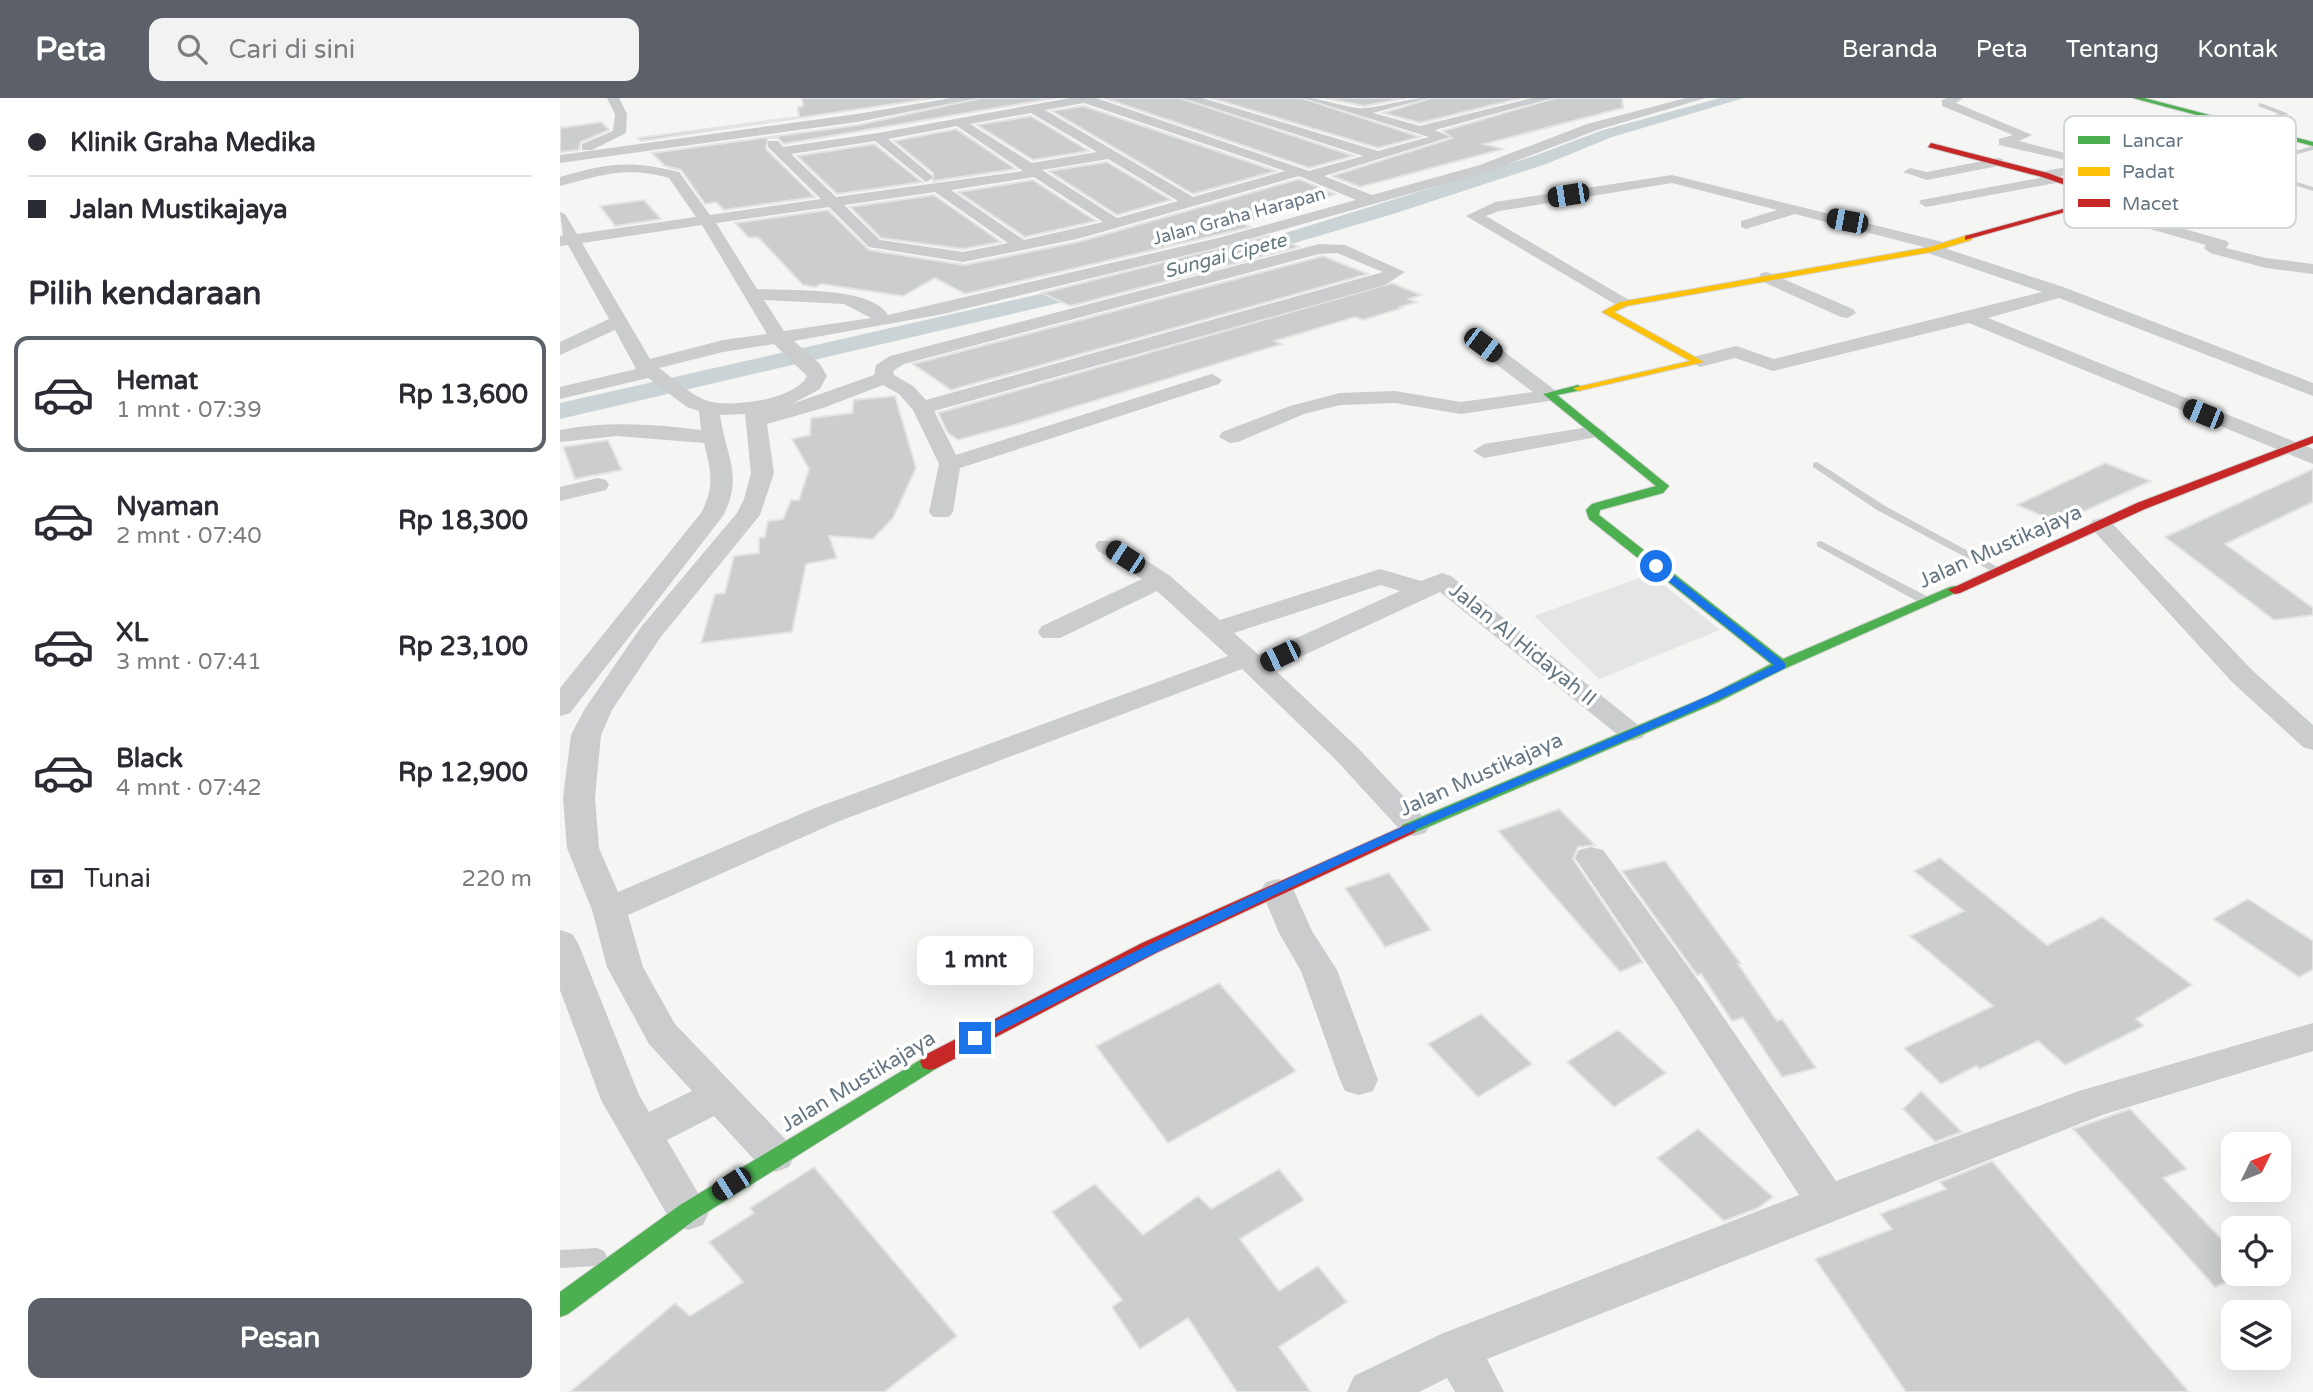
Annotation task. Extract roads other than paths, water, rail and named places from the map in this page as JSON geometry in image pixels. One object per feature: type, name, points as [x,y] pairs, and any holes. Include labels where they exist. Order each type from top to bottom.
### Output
[{"type":"street","points":[[607,168],[586,148],[619,133],[621,114],[613,98]]},
{"type":"street","points":[[927,98],[941,104]]},
{"type":"street","points":[[560,159],[856,113],[972,98]]},
{"type":"street","points":[[1189,98],[1381,157]]},
{"type":"street","points":[[1310,98],[1444,139],[1381,157],[1304,173],[1023,247],[964,257],[875,244],[777,148],[878,138],[1087,99],[1126,115],[1304,173],[1370,200]]},
{"type":"street","points":[[1360,112],[1422,98]]},
{"type":"street","points":[[1421,130],[1546,98]]},
{"type":"street","name":"Jalan Graha Harapan","points":[[560,393],[651,372],[723,346],[783,341],[882,322],[1222,242],[1518,158],[1563,138],[1612,121],[1700,98]]},
{"type":"street","points":[[1957,98],[1946,103],[2025,135],[2004,142],[2064,156]]},
{"type":"street","points":[[2136,98],[2206,116]]},
{"type":"street","points":[[1034,108],[1192,203]]},
{"type":"street","points":[[1062,125],[1126,115],[1190,151]]},
{"type":"street","points":[[960,123],[1116,224]]},
{"type":"street","points":[[878,138],[926,177]]},
{"type":"street","points":[[2296,141],[2313,146]]},
{"type":"street","points":[[1952,150],[1983,144]]},
{"type":"street","points":[[1931,145],[2064,181]]},
{"type":"street","points":[[830,198],[939,188],[1028,168],[1110,154]]},
{"type":"street","points":[[1910,172],[1927,176],[1998,162]]},
{"type":"street","points":[[560,182],[607,168],[646,168],[674,175],[783,341],[813,368],[817,376],[813,385],[800,394],[755,414]]},
{"type":"street","points":[[566,241],[830,198],[926,177],[1028,168]]},
{"type":"street","points":[[1237,174],[1260,186]]},
{"type":"street","points":[[1926,203],[2064,174]]},
{"type":"street","points":[[1623,304],[1474,216],[1495,207],[1672,179],[1936,248],[2060,292],[2313,390]]},
{"type":"street","points":[[939,188],[1023,247]]},
{"type":"street","points":[[1746,224],[1793,210]]},
{"type":"street","points":[[1700,361],[1607,312],[1623,304],[1936,248],[2064,211]]},
{"type":"street","points":[[560,217],[566,241],[651,372],[698,402],[755,414],[816,404],[884,378],[906,390],[922,408],[950,464],[941,512]]},
{"type":"street","points":[[2165,228],[2221,244],[2212,248],[2216,250],[2266,263],[2313,269]]},
{"type":"street","points":[[884,378],[883,369],[897,359],[1320,249],[1339,248],[1397,272],[1379,281],[922,408]]},
{"type":"street","points":[[1766,277],[1847,313]]},
{"type":"street","points":[[1230,437],[1297,410],[1340,400],[1395,397],[1461,408],[1549,395],[1737,352],[1773,365],[2060,292]]},
{"type":"street","points":[[751,294],[796,294],[847,299],[878,313],[882,322]]},
{"type":"street","points":[[1970,317],[2313,457]]},
{"type":"street","points":[[560,349],[620,321]]},
{"type":"street","points":[[1483,345],[1662,486],[1659,490],[1596,508],[1592,510],[1593,516],[1781,665]]},
{"type":"street","points":[[950,464],[1212,380]]},
{"type":"street","points":[[698,402],[713,438],[724,478],[720,527],[650,634],[581,728],[579,798],[583,848],[609,910],[625,967],[662,1034],[775,1155]]},
{"type":"street","points":[[560,707],[648,592],[694,539],[748,515],[759,496],[764,478],[755,414]]},
{"type":"street","points":[[560,436],[594,430],[633,429],[713,438]]},
{"type":"street","points":[[1484,451],[1595,432]]},
{"type":"street","name":"Jalan Mustikajaya","points":[[560,1306],[688,1212],[909,1073],[1149,948],[1414,826],[1713,699],[1781,665],[1926,601],[2101,525],[2313,439]]},
{"type":"street","points":[[560,494],[598,485]]},
{"type":"street","points":[[2101,525],[2242,677],[2313,741]]},
{"type":"street","points":[[1107,546],[1160,580],[1347,754],[1414,826]]},
{"type":"street","points":[[1213,631],[1288,609],[1380,577],[1420,590]]},
{"type":"street","points":[[1051,632],[1160,580]]},
{"type":"street","name":"Jalan Al Hidayah II","points":[[609,910],[826,815],[1251,663],[1436,582],[1448,583],[1632,732]]},
{"type":"street","points":[[560,713],[581,728]]},
{"type":"street","points":[[1591,858],[1687,993],[1827,1203]]},
{"type":"street","points":[[1278,890],[1296,933],[1319,970],[1359,1080]]},
{"type":"street","points":[[560,943],[603,1059],[640,1134],[688,1212]]},
{"type":"street","points":[[1371,1392],[1457,1349],[1827,1203],[2093,1102],[2313,1037]]},
{"type":"street","points":[[640,1134],[719,1096]]},
{"type":"street","points":[[1457,1349],[1480,1392]]},
{"type":"lane","points":[[2260,105],[2286,114],[2276,116]]},
{"type":"lane","points":[[2296,151],[2313,146]]},
{"type":"lane","points":[[2296,184],[2313,189]]},
{"type":"lane","points":[[1816,465],[1881,508],[1999,571]]},
{"type":"lane","points":[[1821,544],[1926,601]]},
{"type":"lane","points":[[560,1258],[627,1256]]},
{"type":"waterway","name":"Sungai Cipete","points":[[1237,254],[1386,210],[1540,160],[1606,134],[1737,98]]},
{"type":"waterway","name":"Sungai Cipete","points":[[560,411],[1102,286]]}]
